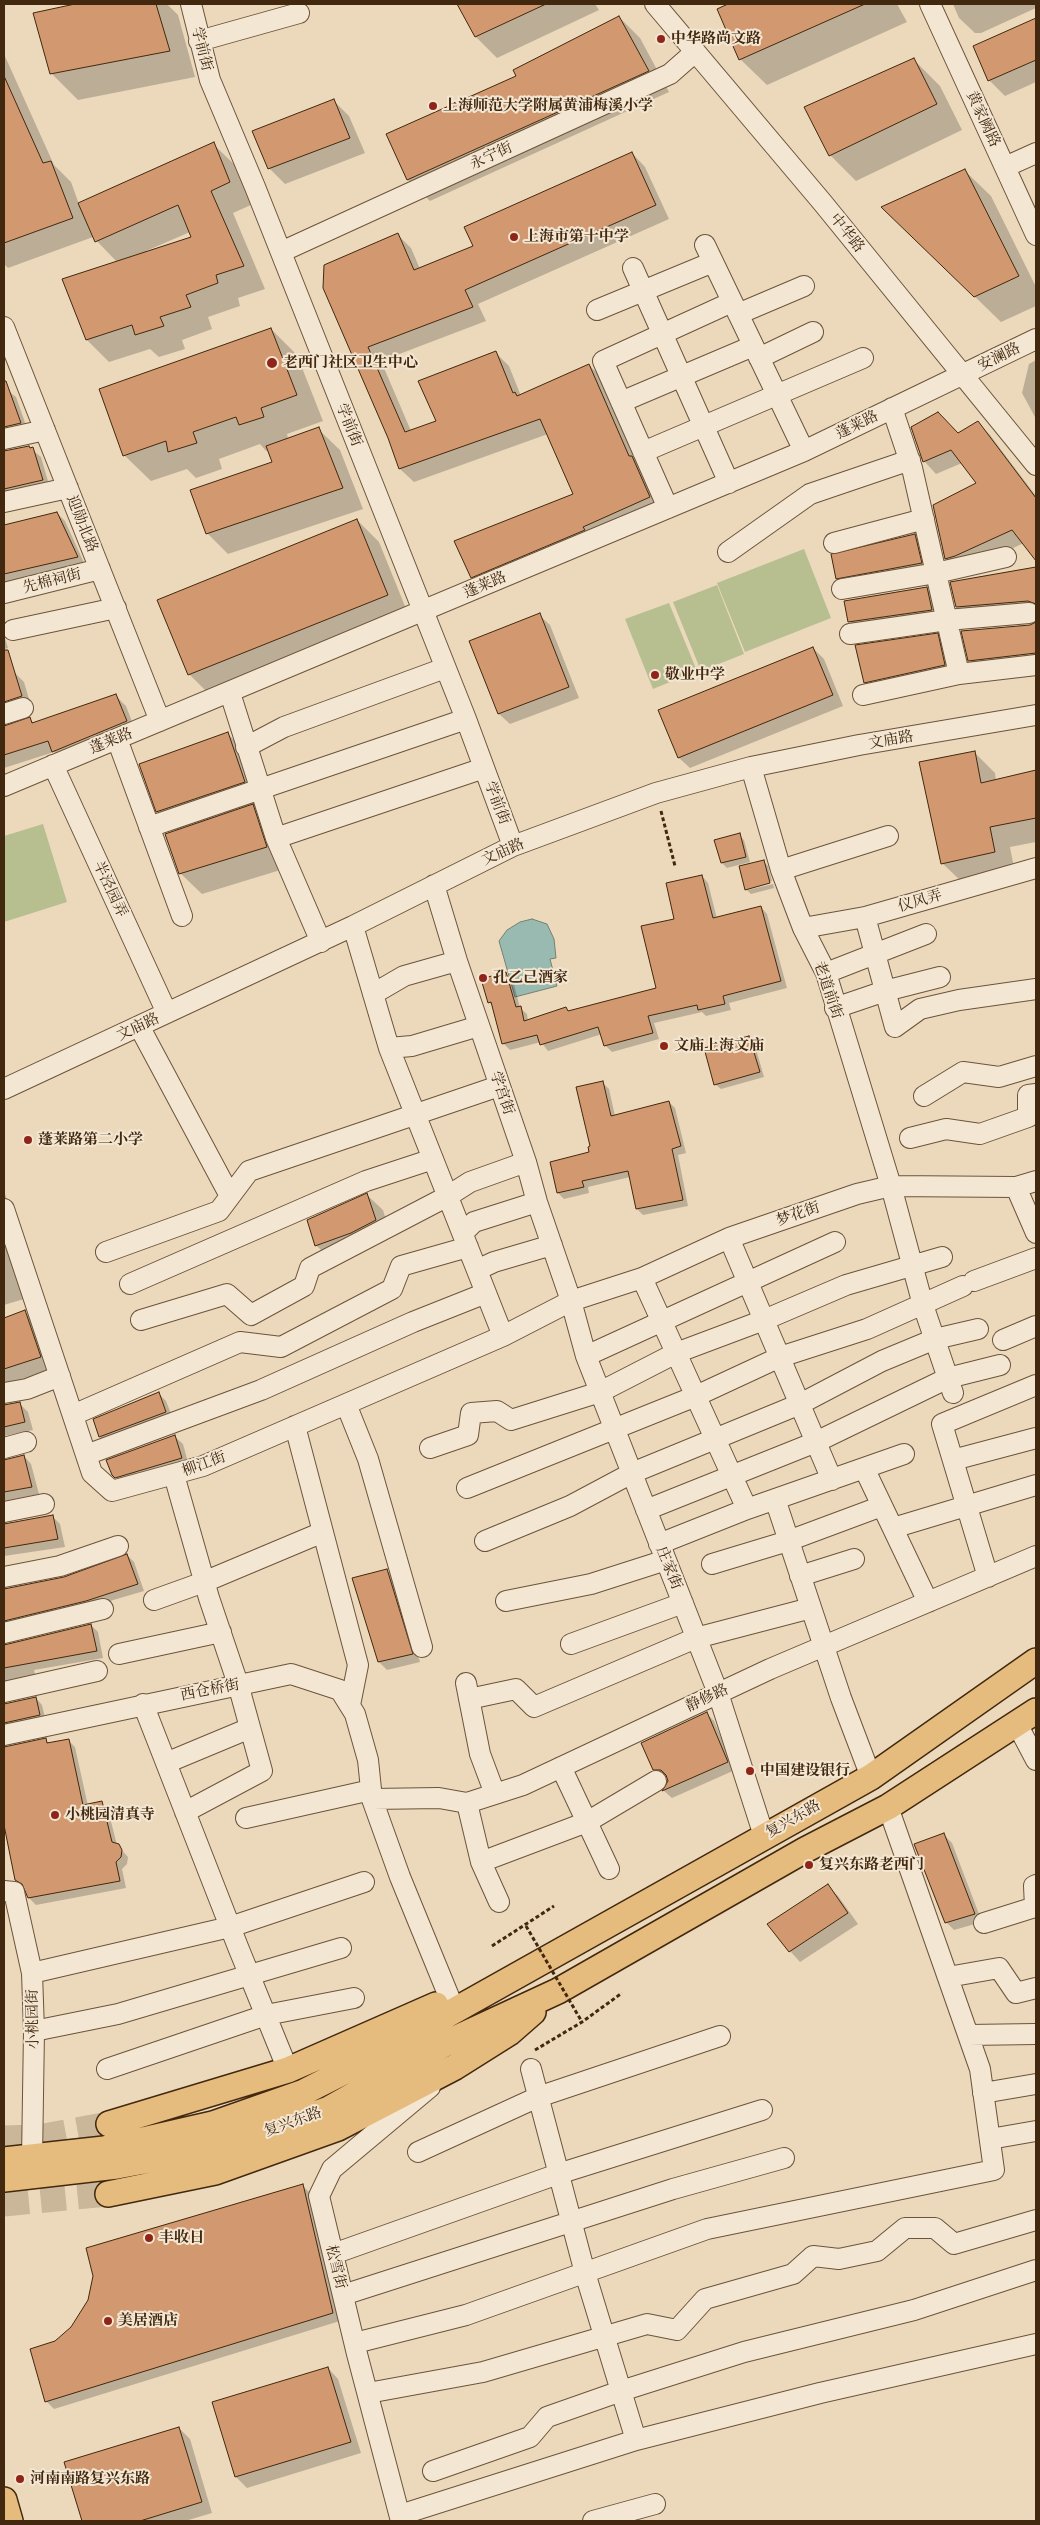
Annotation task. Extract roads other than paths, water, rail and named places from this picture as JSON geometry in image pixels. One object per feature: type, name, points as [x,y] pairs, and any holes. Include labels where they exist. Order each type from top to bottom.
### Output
[{"type":"main road","name":"复兴东路","points":[[4,2160],[104,2149],[213,2124],[304,2092],[361,2063],[870,1777],[1036,1662]]},
{"type":"main road","name":"复兴东路","points":[[4,2179],[118,2166],[225,2146],[329,2109],[448,2042],[558,1991],[805,1850],[888,1807],[1027,1717]]},
{"type":"main road","name":"复兴东路","points":[[109,2124],[288,2070],[540,1962]]},
{"type":"main road","name":"复兴东路","points":[[108,2194],[215,2172],[338,2128],[455,2067],[509,2033],[558,1991]]},
{"type":"main road","points":[[4,2500],[10,2521]]},
{"type":"street","name":"学前街","points":[[191,4],[210,80],[281,252],[466,719],[513,846]]},
{"type":"street","name":"中华路","points":[[654,4],[822,202],[1036,465]]},
{"type":"street","name":"黄家阙路","points":[[930,4],[1036,235]]},
{"type":"street","points":[[199,41],[299,13]]},
{"type":"street","name":"永宁街","points":[[281,252],[670,74],[695,52]]},
{"type":"street","points":[[1005,167],[1036,153]]},
{"type":"street","points":[[598,310],[644,291],[709,253],[804,451]]},
{"type":"street","points":[[634,268],[729,483]]},
{"type":"street","points":[[668,508],[603,361],[662,334],[804,286]]},
{"type":"street","name":"迎勋北路","points":[[4,328],[13,374],[45,430],[160,721]]},
{"type":"street","points":[[621,402],[682,377],[813,332]]},
{"type":"street","name":"安澜路","points":[[963,375],[1036,339]]},
{"type":"street","points":[[643,452],[863,358]]},
{"type":"street","name":"蓬莱路","points":[[4,786],[230,693],[804,451],[963,375]]},
{"type":"street","points":[[892,408],[910,460],[959,674]]},
{"type":"street","points":[[4,439],[45,430]]},
{"type":"street","points":[[728,552],[810,494],[910,460]]},
{"type":"street","points":[[4,502],[68,488]]},
{"type":"street","points":[[834,543],[924,519]]},
{"type":"street","points":[[842,589],[1006,557]]},
{"type":"street","name":"先棉祠街","points":[[4,593],[100,569]]},
{"type":"street","points":[[13,630],[116,608]]},
{"type":"street","points":[[850,634],[947,620],[1029,614]]},
{"type":"street","points":[[863,695],[959,674],[1036,665]]},
{"type":"street","points":[[246,747],[284,727],[445,668]]},
{"type":"street","points":[[230,693],[276,838],[320,942]]},
{"type":"street","name":"文庙路","points":[[4,1089],[320,942],[513,846],[656,793],[751,767],[859,745],[1036,715]]},
{"type":"street","points":[[149,827],[466,719]]},
{"type":"street","points":[[117,739],[182,916]]},
{"type":"street","name":"半泾园弄","points":[[53,765],[167,1013]]},
{"type":"street","name":"老道前街","points":[[751,767],[781,870],[803,928],[826,973],[890,1186],[923,1305],[951,1386]]},
{"type":"street","points":[[276,838],[484,768]]},
{"type":"street","points":[[781,870],[888,836]]},
{"type":"street","name":"仪风弄","points":[[803,928],[865,917],[1036,868]]},
{"type":"street","name":"学宫街","points":[[434,885],[457,961],[526,1162],[537,1202],[571,1301]]},
{"type":"street","points":[[865,917],[895,1027],[920,1009],[959,1000],[1036,990]]},
{"type":"street","points":[[353,926],[390,1048],[503,1336]]},
{"type":"street","points":[[826,973],[926,934]]},
{"type":"street","points":[[373,994],[404,976],[457,961]]},
{"type":"street","points":[[835,1008],[886,991],[940,977]]},
{"type":"street","points":[[138,1026],[230,1196]]},
{"type":"street","points":[[390,1048],[412,1046],[480,1026]]},
{"type":"street","points":[[924,1096],[964,1072],[999,1077],[1036,1066]]},
{"type":"street","points":[[106,1252],[219,1211],[249,1171],[499,1086]]},
{"type":"street","points":[[910,1138],[946,1129],[980,1134],[1028,1117],[1028,1095],[1036,1094]]},
{"type":"street","points":[[130,1284],[366,1181],[433,1159]]},
{"type":"street","points":[[141,1320],[227,1294],[251,1315],[304,1286],[310,1268],[448,1196],[470,1182],[526,1162]]},
{"type":"street","name":"梦花街","points":[[571,1301],[642,1278],[729,1238],[857,1194],[890,1186],[1016,1187],[1036,1181]]},
{"type":"street","points":[[1016,1187],[1036,1232]]},
{"type":"street","points":[[73,1415],[240,1342],[281,1347],[392,1289],[402,1266],[465,1240],[474,1222],[537,1202]]},
{"type":"street","name":"柳江街","points":[[4,1209],[92,1473],[112,1491],[204,1466],[503,1336],[571,1301]]},
{"type":"street","points":[[729,1238],[832,1480]]},
{"type":"street","points":[[586,1356],[835,1242]]},
{"type":"street","points":[[477,1270],[494,1262],[552,1245]]},
{"type":"street","points":[[430,1448],[468,1435],[471,1413],[497,1411],[511,1420],[600,1392],[676,1353],[764,1320],[846,1285],[942,1257]]},
{"type":"street","points":[[467,1488],[696,1396],[780,1357],[867,1329],[969,1283],[1036,1258]]},
{"type":"street","points":[[642,1278],[747,1508]]},
{"type":"street","points":[[86,1456],[261,1390],[413,1322],[486,1293]]},
{"type":"street","name":"庄家街","points":[[571,1301],[586,1356],[718,1693],[764,1836]]},
{"type":"street","points":[[1003,1340],[1036,1326]]},
{"type":"street","points":[[485,1541],[570,1506],[632,1473],[800,1404],[882,1361],[934,1339],[978,1329]]},
{"type":"street","points":[[646,1510],[733,1477],[1000,1365]]},
{"type":"street","points":[[4,1393],[27,1389],[60,1376]]},
{"type":"street","points":[[988,1577],[942,1424],[1036,1385]]},
{"type":"street","points":[[346,1404],[368,1459],[422,1647]]},
{"type":"street","points":[[295,1426],[358,1665],[350,1705]]},
{"type":"street","points":[[953,1460],[1036,1438]]},
{"type":"street","points":[[4,1448],[26,1442]]},
{"type":"street","points":[[506,1601],[591,1584],[663,1552],[747,1508],[904,1454]]},
{"type":"street","points":[[864,1468],[928,1602]]},
{"type":"street","points":[[174,1475],[204,1582],[238,1684],[262,1771],[185,1812]]},
{"type":"street","points":[[893,1528],[1036,1485]]},
{"type":"street","points":[[775,1499],[870,1777]]},
{"type":"street","points":[[4,1512],[44,1504]]},
{"type":"street","points":[[712,1564],[788,1541],[882,1506]]},
{"type":"street","points":[[154,1600],[204,1582],[323,1532]]},
{"type":"street","points":[[4,1577],[60,1566],[118,1546]]},
{"type":"street","name":"静修路","points":[[246,1818],[372,1794],[438,1798],[467,1803],[523,1785],[718,1693],[1036,1556]]},
{"type":"street","points":[[800,1576],[854,1559]]},
{"type":"street","points":[[571,1644],[683,1603]]},
{"type":"street","points":[[494,1794],[480,1754],[468,1691],[516,1689],[534,1707],[696,1638],[811,1608]]},
{"type":"street","points":[[4,1633],[103,1609]]},
{"type":"street","points":[[119,1654],[221,1632]]},
{"type":"street","points":[[4,1692],[96,1671]]},
{"type":"street","name":"西仓桥街","points":[[4,1735],[291,1674],[340,1690],[355,1714],[368,1760],[372,1794]]},
{"type":"street","points":[[143,1704],[288,2070]]},
{"type":"street","points":[[1027,1717],[1036,1760]]},
{"type":"street","points":[[166,1763],[250,1728]]},
{"type":"street","points":[[561,1767],[609,1869]]},
{"type":"street","points":[[481,1862],[587,1822],[656,1781]]},
{"type":"street","points":[[372,1794],[400,1877],[450,1999]]},
{"type":"street","points":[[467,1803],[481,1862],[499,1902]]},
{"type":"street","points":[[354,2343],[466,2315],[707,2229],[994,2170],[980,2069],[888,1807]]},
{"type":"street","points":[[32,1973],[230,1927],[364,1882]]},
{"type":"street","points":[[984,1923],[1035,1906],[1034,1886],[1036,1885]]},
{"type":"street","name":"小桃园街","points":[[4,1891],[14,1892],[32,1973],[34,2030],[32,2158]]},
{"type":"street","points":[[34,2030],[118,2014],[340,1948]]},
{"type":"street","points":[[948,1977],[999,1968],[1016,1994],[1036,1988]]},
{"type":"street","points":[[107,2069],[266,2015],[354,1998]]},
{"type":"street","points":[[968,2035],[1036,2034]]},
{"type":"street","points":[[418,2152],[538,2097],[720,2036]]},
{"type":"street","name":"松雪街","points":[[400,2518],[354,2343],[319,2196],[332,2169],[455,2067]]},
{"type":"street","points":[[531,2069],[585,2273],[636,2440]]},
{"type":"street","points":[[983,2093],[1036,2084]]},
{"type":"street","points":[[333,2254],[558,2174],[762,2110]]},
{"type":"street","points":[[990,2139],[1036,2132]]},
{"type":"street","points":[[343,2295],[572,2224],[673,2189],[784,2158]]},
{"type":"street","points":[[368,2393],[483,2372],[647,2324],[678,2330],[705,2300],[793,2274],[813,2256],[839,2259],[877,2251],[905,2228],[936,2228],[954,2244],[1036,2220]]},
{"type":"street","points":[[433,2470],[530,2437],[547,2417],[621,2391],[744,2352],[914,2310],[1036,2270]]},
{"type":"street","points":[[400,2518],[636,2440],[820,2393],[1036,2344]]},
{"type":"street","points":[[593,2521],[655,2504]]},
{"type":"water","points":[[532,919],[547,924],[554,939],[556,958],[550,959],[557,986],[515,997],[499,941],[507,930],[520,922]]},
{"type":"tunnel","points":[[4,2138],[39,2137],[109,2124]]},
{"type":"tunnel","points":[[4,2204],[108,2194]]},
{"type":"place","name":"中华路尚文路","points":[[661,39]]},
{"type":"place","name":"上海师范大学附属黄浦梅溪小学","points":[[433,106]]},
{"type":"place","name":"上海市第十中学","points":[[514,237]]},
{"type":"place","name":"老西门社区卫生中心","points":[[272,363]]},
{"type":"place","name":"敬业中学","points":[[655,675]]},
{"type":"place","name":"孔乙己酒家","points":[[483,978]]},
{"type":"place","name":"文庙上海文庙","points":[[664,1046]]},
{"type":"place","name":"蓬莱路第二小学","points":[[28,1140]]},
{"type":"place","name":"中国建设银行","points":[[750,1771]]},
{"type":"place","name":"小桃园清真寺","points":[[55,1815]]},
{"type":"place","name":"复兴东路老西门","points":[[809,1865]]},
{"type":"place","name":"丰收日","points":[[149,2238]]},
{"type":"place","name":"美居酒店","points":[[108,2321]]},
{"type":"place","name":"河南南路复兴东路","points":[[20,2479]]}]
